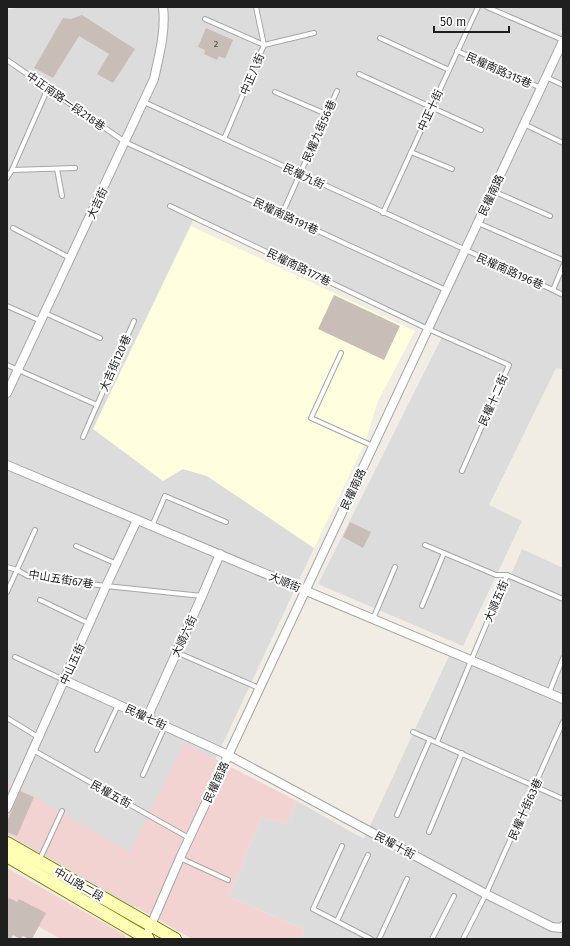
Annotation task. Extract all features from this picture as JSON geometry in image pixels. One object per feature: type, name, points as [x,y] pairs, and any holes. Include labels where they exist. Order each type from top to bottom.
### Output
[{"type":"main road","name":"中山路二段","points":[[7,843],[174,939]]},
{"type":"main road","name":"中山路二段","points":[[7,856],[146,938]]},
{"type":"street","name":"大吉街","points":[[7,393],[154,79],[160,56],[163,32],[163,7]]},
{"type":"street","name":"民權南路","points":[[146,938],[189,838],[563,40]]},
{"type":"street","name":"大順街","points":[[7,465],[563,698]]},
{"type":"street","name":"中山五街","points":[[7,808],[137,520]]},
{"type":"street","name":"大順六街","points":[[147,718],[220,554]]},
{"type":"street","name":"民權七街","points":[[64,680],[228,755]]},
{"type":"street","name":"民權十街","points":[[228,755],[486,894],[552,927],[561,928],[563,926]]},
{"type":"lane","name":"中正八街","points":[[224,139],[264,45],[256,7]]},
{"type":"lane","name":"中正十街","points":[[383,213],[478,7]]},
{"type":"lane","points":[[487,7],[563,40]]},
{"type":"lane","points":[[205,19],[264,45],[314,33]]},
{"type":"lane","points":[[380,38],[449,70]]},
{"type":"lane","name":"民權南路315巷","points":[[457,51],[541,88]]},
{"type":"lane","name":"中正南路一段218巷","points":[[7,60],[125,142]]},
{"type":"lane","points":[[360,74],[481,130]]},
{"type":"lane","points":[[546,77],[563,85]]},
{"type":"lane","points":[[7,178],[12,170],[48,88]]},
{"type":"lane","name":"民權九街56巷","points":[[282,214],[336,91]]},
{"type":"lane","points":[[275,92],[326,114]]},
{"type":"lane","name":"民權九街","points":[[144,102],[465,251]]},
{"type":"lane","points":[[524,124],[563,143]]},
{"type":"lane","name":"民權南路191巷","points":[[125,142],[446,290]]},
{"type":"lane","points":[[411,152],[452,169]]},
{"type":"lane","points":[[12,170],[75,168]]},
{"type":"lane","points":[[57,169],[62,196]]},
{"type":"lane","points":[[493,191],[550,216]]},
{"type":"lane","name":"民權南路177巷","points":[[170,206],[428,329]]},
{"type":"lane","points":[[478,223],[563,260]]},
{"type":"lane","points":[[13,228],[70,258]]},
{"type":"lane","name":"民權南路196巷","points":[[465,251],[553,290],[563,266]]},
{"type":"lane","points":[[553,290],[563,295]]},
{"type":"lane","points":[[7,306],[41,321]]},
{"type":"lane","points":[[45,313],[100,338]]},
{"type":"lane","name":"大吉街120巷","points":[[83,437],[134,321]]},
{"type":"lane","name":"民權十二街","points":[[428,329],[508,365],[462,471]]},
{"type":"lane","points":[[341,353],[311,418],[373,446]]},
{"type":"lane","name":"大吉街120巷","points":[[7,365],[97,405]]},
{"type":"lane","points":[[152,526],[165,496],[226,522]]},
{"type":"lane","points":[[7,592],[35,530]]},
{"type":"lane","points":[[425,545],[496,575],[507,575]]},
{"type":"lane","points":[[76,546],[117,564]]},
{"type":"lane","points":[[422,606],[444,553]]},
{"type":"lane","name":"中山五街67巷","points":[[7,567],[28,576],[202,596]]},
{"type":"lane","points":[[373,619],[395,568]]},
{"type":"lane","name":"大順五街","points":[[437,742],[507,575],[563,599]]},
{"type":"lane","points":[[40,600],[90,624]]},
{"type":"lane","points":[[176,652],[260,688]]},
{"type":"lane","points":[[15,657],[64,680]]},
{"type":"lane","points":[[549,692],[563,658]]},
{"type":"lane","points":[[97,750],[118,704]]},
{"type":"lane","points":[[7,718],[38,737]]},
{"type":"lane","name":"民權十街63巷","points":[[463,939],[486,894],[563,722]]},
{"type":"lane","points":[[143,775],[165,726]]},
{"type":"lane","points":[[413,732],[563,799]]},
{"type":"lane","points":[[397,815],[430,739]]},
{"type":"lane","name":"民權五街","points":[[32,750],[189,838]]},
{"type":"lane","points":[[429,832],[462,753]]},
{"type":"lane","points":[[39,861],[62,811]]},
{"type":"lane","points":[[342,846],[313,909],[371,939]]},
{"type":"lane","points":[[337,921],[368,855]]},
{"type":"lane","points":[[180,858],[228,880]]},
{"type":"lane","points":[[379,939],[407,878]]},
{"type":"lane","points":[[432,939],[454,896]]},
{"type":"shaded area","points":[[21,7],[563,7],[563,27],[560,32],[563,34],[563,369],[556,368],[489,505],[522,521],[463,646],[318,584],[442,337],[419,322],[193,220],[93,429],[183,469],[207,476],[314,548],[150,900],[133,907],[7,834],[7,10]]},
{"type":"shaded area","points":[[191,226],[415,331],[378,401],[365,443],[314,548],[207,476],[183,469],[163,481],[93,429]]},
{"type":"shaded area","points":[[522,549],[563,568],[563,939],[301,939],[304,929],[229,897],[261,817],[286,824],[297,801],[364,839],[449,656],[472,667]]},
{"type":"shaded area","points":[[184,743],[297,801],[286,824],[261,817],[229,897],[304,929],[301,939],[192,939],[7,833],[7,781],[130,852]]},
{"type":"shaded area","points":[[7,868],[125,935],[125,939],[61,939],[7,909]]},
{"type":"building","points":[[82,15],[135,49],[113,83],[97,74],[109,54],[79,36],[53,78],[34,68],[63,18],[71,19]]},
{"type":"building","points":[[206,28],[233,40],[225,59],[219,56],[217,60],[204,54],[205,50],[198,47]]},
{"type":"building","points":[[334,295],[400,326],[384,360],[318,329]]},
{"type":"building","points":[[350,522],[371,532],[363,548],[343,537]]},
{"type":"building","points":[[20,791],[34,797],[17,836],[7,832],[7,822]]},
{"type":"building","points":[[9,898],[17,902],[19,899],[46,913],[32,939],[23,936],[20,939],[13,935],[11,939],[7,937],[7,901]]}]
